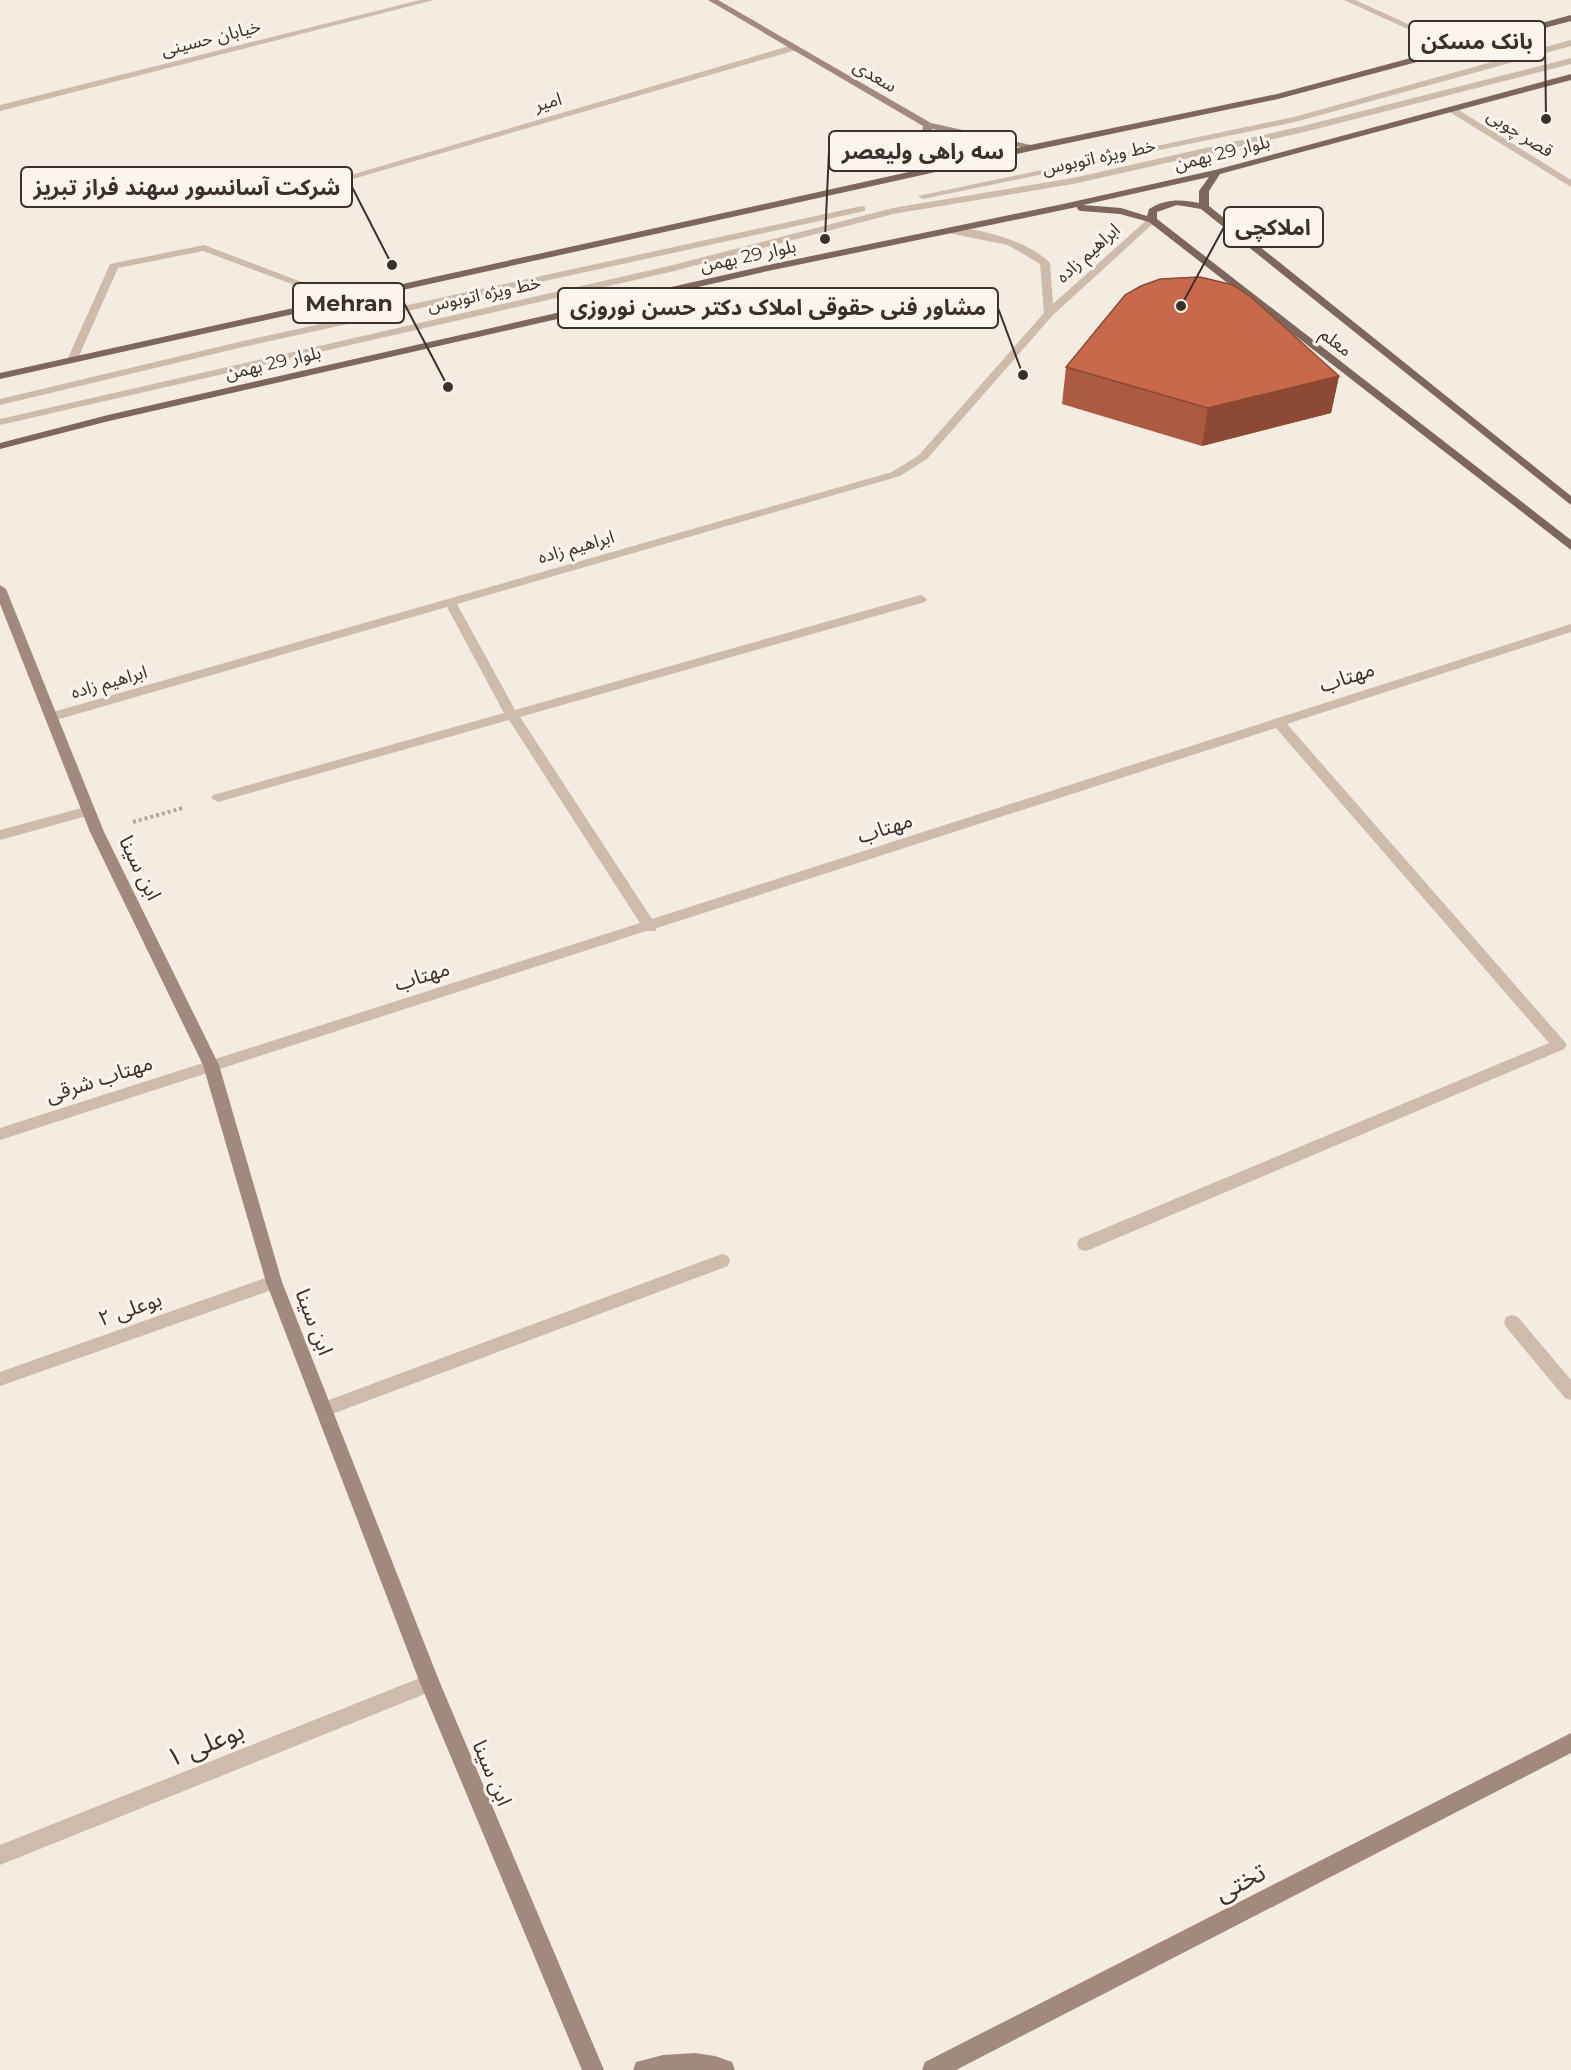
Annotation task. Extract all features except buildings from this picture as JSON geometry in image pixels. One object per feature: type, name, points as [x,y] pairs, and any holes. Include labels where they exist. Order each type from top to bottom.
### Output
[{"type":"main road","name":"سعدی","points":[[712,0],[928,125],[1035,147]]},
{"type":"main road","points":[[0,376],[920,172],[1278,96],[1571,18]]},
{"type":"main road","name":"بلوار 29 بهمن","points":[[0,446],[108,418],[733,276],[1063,207],[1217,172],[1571,77]]},
{"type":"main road","points":[[920,172],[928,125]]},
{"type":"main road","points":[[1152,220],[1152,211],[1169,202],[1184,202],[1204,207],[1204,191],[1217,172]]},
{"type":"main road","name":"معلم","points":[[1063,207],[1121,211],[1152,220],[1571,546]]},
{"type":"main road","name":"معلم","points":[[1204,207],[1571,502]]},
{"type":"main road","name":"ابن سینا","points":[[0,589],[97,832],[211,1065],[274,1282],[430,1683],[593,2070]]},
{"type":"main road","name":"تختى","points":[[933,2070],[1571,1743]]},
{"type":"main road","points":[[644,2070],[657,2066],[715,2066],[724,2070]]},
{"type":"street","name":"خیابان حسینی","points":[[0,108],[430,0]]},
{"type":"street","points":[[1348,0],[1459,49]]},
{"type":"street","name":"خط ویژه اتوبوس","points":[[0,402],[255,341],[893,202],[1295,119],[1571,43]]},
{"type":"street","name":"امیر","points":[[312,188],[793,48]]},
{"type":"street","name":"خط ویژه اتوبوس","points":[[0,422],[670,270],[893,211],[1073,181],[1304,129],[1571,61]]},
{"type":"street","name":"قصر چوبی","points":[[1451,110],[1571,184]]},
{"type":"street","name":"ابراهیم زاده","points":[[51,717],[896,474],[923,457],[1049,313],[1152,220]]},
{"type":"street","name":"ابراهیم زاده","points":[[951,231],[995,237],[1024,246],[1045,263],[1049,313]]},
{"type":"street","points":[[73,358],[114,266],[204,248],[342,299]]},
{"type":"street","points":[[218,798],[921,599]]},
{"type":"street","points":[[450,602],[512,715],[650,927]]},
{"type":"street","name":"مهتاب","points":[[211,1065],[650,927],[1571,628]]},
{"type":"street","points":[[1085,1244],[1559,1046],[1278,722]]},
{"type":"street","points":[[0,835],[89,811]]},
{"type":"street","name":"مهتاب شرقی","points":[[0,1134],[211,1065]]},
{"type":"street","points":[[324,1409],[722,1261]]},
{"type":"street","name":"بوعلی ۲","points":[[0,1379],[274,1282]]},
{"type":"street","points":[[1512,1322],[1571,1393]]},
{"type":"street","name":"بوعلی ۱","points":[[0,1855],[430,1683]]},
{"type":"path","points":[[97,832],[218,798]]},
{"type":"place","name":"بانک مسکن","points":[[1546,119]]},
{"type":"place","name":"سه راهی ولیعصر","points":[[825,239]]},
{"type":"place","name":"شرکت آسانسور سهند فراز تبریز","points":[[392,265]]},
{"type":"place","name":"املاکچی","points":[[1181,306]]},
{"type":"place","name":"مشاور فنی حقوقی املاک دکتر حسن نوروزی","points":[[1023,375]]},
{"type":"place","name":"Mehran","points":[[448,387]]}]
